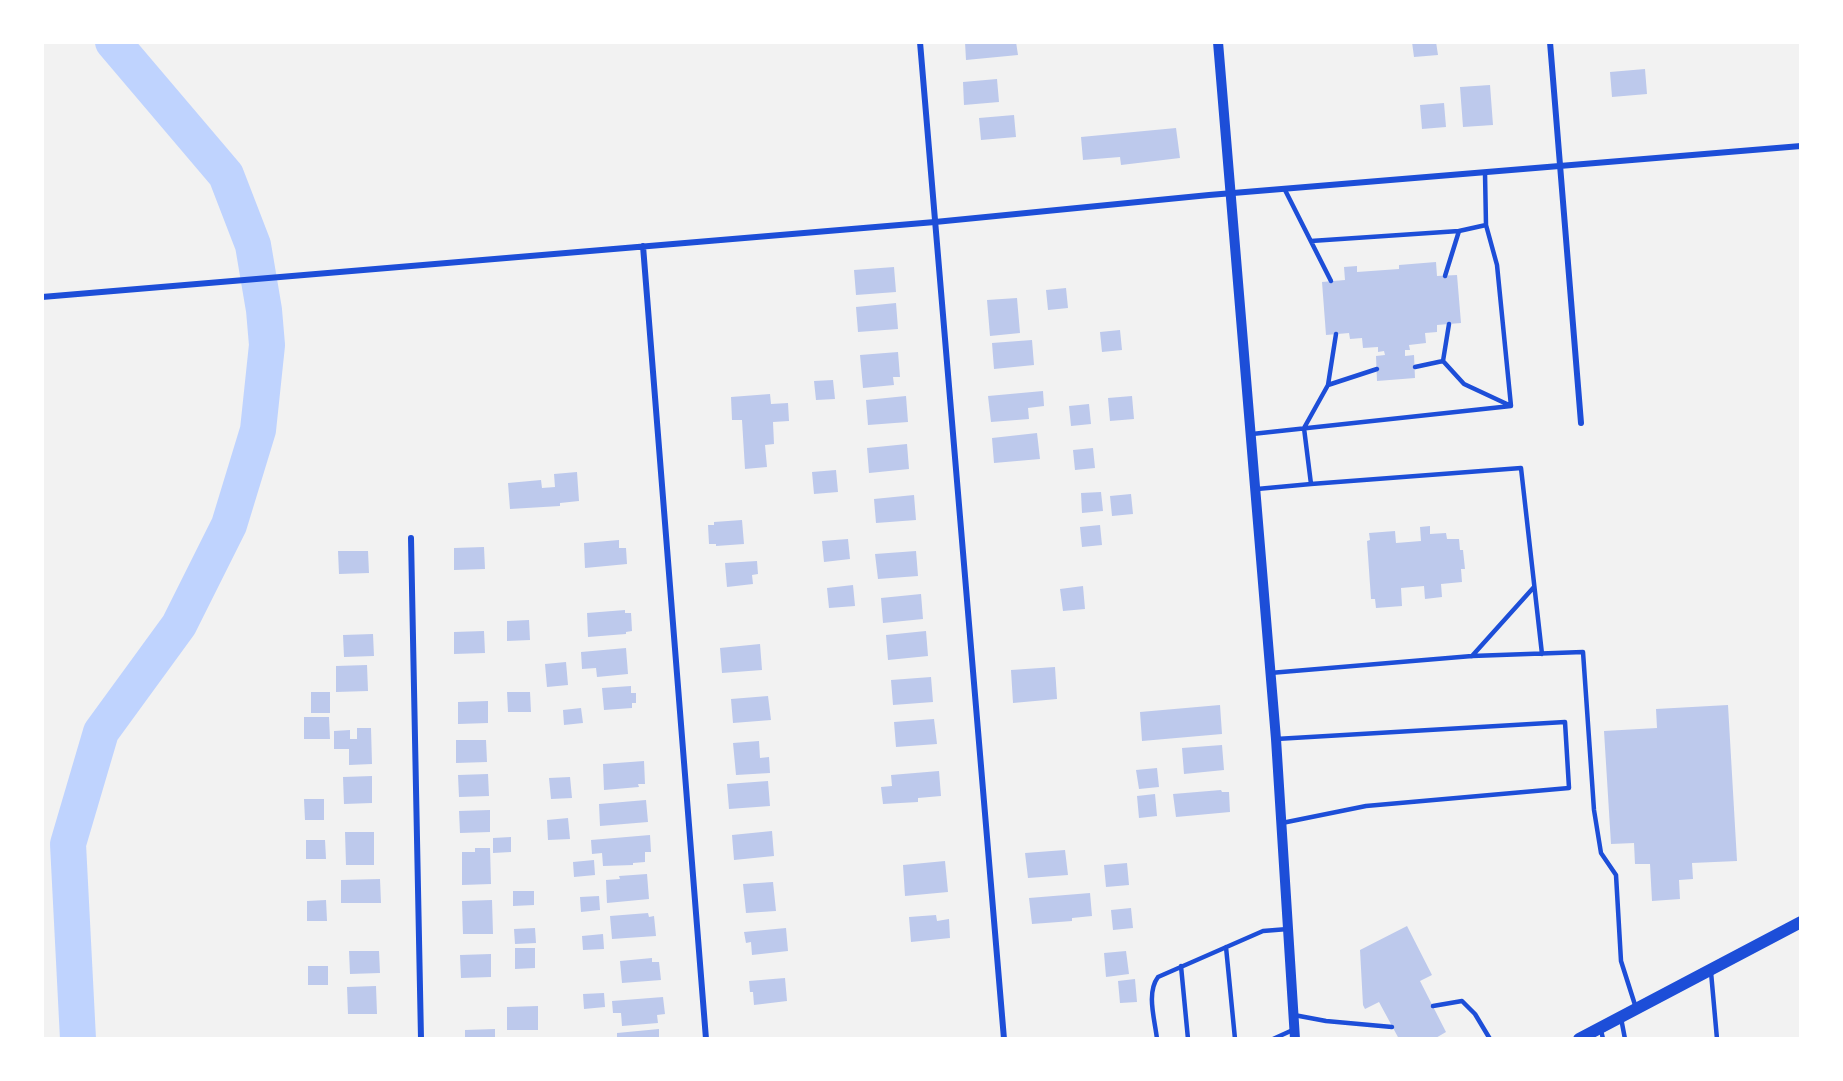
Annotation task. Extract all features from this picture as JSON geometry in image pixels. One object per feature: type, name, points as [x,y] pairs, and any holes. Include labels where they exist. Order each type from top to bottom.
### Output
[{"type":"main road","points":[[1579,1039],[1602,1033],[1621,1016],[1801,922]]},
{"type":"street","points":[[920,42],[1004,1039]]},
{"type":"street","points":[[1218,42],[1276,739],[1295,1034]]},
{"type":"street","points":[[1550,42],[1581,423]]},
{"type":"street","points":[[42,297],[1801,146]]},
{"type":"street","points":[[643,246],[706,1039]]},
{"type":"street","points":[[411,538],[421,1039]]},
{"type":"lane","points":[[1485,173],[1486,225],[1497,265],[1511,406]]},
{"type":"lane","points":[[1285,190],[1331,281]]},
{"type":"lane","points":[[1311,241],[1459,231],[1486,225]]},
{"type":"lane","points":[[1445,276],[1459,231]]},
{"type":"lane","points":[[1443,361],[1449,324]]},
{"type":"lane","points":[[1311,484],[1304,428],[1328,385],[1336,334]]},
{"type":"lane","points":[[1443,361],[1464,384],[1511,406]]},
{"type":"lane","points":[[1415,367],[1443,361]]},
{"type":"lane","points":[[1328,385],[1377,369]]},
{"type":"lane","points":[[1251,434],[1511,406]]},
{"type":"lane","points":[[1255,489],[1521,468],[1542,654]]},
{"type":"lane","points":[[1472,656],[1534,587]]},
{"type":"lane","points":[[1270,673],[1472,656],[1583,652],[1594,810],[1601,853],[1616,875],[1621,961],[1636,1008]]},
{"type":"lane","points":[[1276,739],[1564,722],[1569,789],[1366,806],[1282,823]]},
{"type":"lane","points":[[1157,1039],[1152,994],[1153,984],[1158,977],[1263,931],[1288,929]]},
{"type":"lane","points":[[1226,947],[1235,1039]]},
{"type":"lane","points":[[1181,966],[1188,1039]]},
{"type":"lane","points":[[1711,969],[1717,1039]]},
{"type":"lane","points":[[1432,1006],[1462,1000],[1475,1014],[1490,1039]]},
{"type":"lane","points":[[1293,1015],[1326,1021],[1392,1027]]},
{"type":"lane","points":[[1621,1016],[1625,1039]]},
{"type":"lane","points":[[1273,1039],[1295,1034]]},
{"type":"building","points":[[965,42],[1016,42],[1018,55],[966,60]]},
{"type":"building","points":[[1412,42],[1436,42],[1438,55],[1414,57]]},
{"type":"building","points":[[1645,69],[1647,94],[1612,97],[1610,72]]},
{"type":"building","points":[[997,79],[999,102],[964,105],[963,82]]},
{"type":"building","points":[[1490,85],[1493,125],[1463,127],[1460,87]]},
{"type":"building","points":[[1444,103],[1446,127],[1422,129],[1420,105]]},
{"type":"building","points":[[1014,115],[1016,137],[981,140],[979,118]]},
{"type":"building","points":[[1176,128],[1180,158],[1121,165],[1120,157],[1083,160],[1081,137]]},
{"type":"building","points":[[1436,262],[1437,276],[1457,275],[1461,323],[1437,325],[1437,332],[1425,333],[1426,343],[1409,345],[1410,350],[1405,350],[1405,356],[1414,355],[1415,378],[1377,381],[1376,356],[1385,355],[1384,351],[1378,352],[1378,347],[1363,348],[1362,338],[1350,339],[1349,333],[1326,335],[1322,282],[1345,280],[1344,267],[1357,266],[1357,272],[1399,269],[1399,265]]},
{"type":"building","points":[[894,267],[896,292],[856,295],[854,270]]},
{"type":"building","points":[[1066,288],[1068,308],[1048,310],[1046,290]]},
{"type":"building","points":[[1017,298],[1020,333],[990,336],[987,300]]},
{"type":"building","points":[[896,303],[898,329],[858,332],[856,307]]},
{"type":"building","points":[[1120,330],[1122,350],[1102,352],[1100,332]]},
{"type":"building","points":[[1032,340],[1034,365],[994,369],[992,343]]},
{"type":"building","points":[[898,352],[900,377],[893,377],[894,385],[863,388],[860,355]]},
{"type":"building","points":[[833,380],[835,399],[816,400],[814,381]]},
{"type":"building","points":[[1043,391],[1044,406],[1028,408],[1029,419],[991,422],[988,396]]},
{"type":"building","points":[[770,394],[771,404],[788,403],[789,421],[773,422],[774,444],[765,445],[767,467],[745,469],[742,420],[732,420],[731,397]]},
{"type":"building","points":[[906,396],[908,422],[868,425],[866,400]]},
{"type":"building","points":[[1132,396],[1134,419],[1110,421],[1108,398]]},
{"type":"building","points":[[1089,404],[1091,424],[1071,426],[1069,406]]},
{"type":"building","points":[[1037,433],[1040,459],[994,463],[992,438]]},
{"type":"building","points":[[907,444],[909,469],[869,473],[867,448]]},
{"type":"building","points":[[1093,448],[1095,468],[1075,470],[1073,450]]},
{"type":"building","points":[[836,470],[838,492],[814,494],[812,472]]},
{"type":"building","points":[[577,472],[579,501],[560,503],[560,506],[510,509],[508,483],[541,480],[542,488],[555,487],[554,474]]},
{"type":"building","points":[[1101,492],[1103,511],[1082,513],[1081,493]]},
{"type":"building","points":[[1131,494],[1133,514],[1112,516],[1110,496]]},
{"type":"building","points":[[914,495],[916,520],[876,523],[874,499]]},
{"type":"building","points":[[742,520],[744,544],[716,546],[716,544],[709,544],[708,525],[714,525],[714,522]]},
{"type":"building","points":[[1100,525],[1102,545],[1082,547],[1080,527]]},
{"type":"building","points":[[1430,526],[1430,534],[1446,533],[1447,539],[1459,539],[1465,569],[1461,569],[1462,582],[1441,584],[1442,597],[1425,599],[1424,586],[1401,588],[1402,606],[1376,608],[1375,599],[1371,599],[1367,541],[1370,540],[1369,533],[1395,531],[1396,543],[1421,541],[1420,527]]},
{"type":"building","points":[[848,539],[850,559],[824,562],[822,541]]},
{"type":"building","points":[[619,540],[619,548],[626,548],[627,564],[585,568],[584,543]]},
{"type":"building","points":[[484,547],[485,569],[454,570],[454,548]]},
{"type":"building","points":[[338,551],[368,551],[369,573],[339,574]]},
{"type":"building","points":[[916,551],[918,576],[878,579],[875,554]]},
{"type":"building","points":[[757,561],[758,574],[752,575],[753,584],[727,587],[725,563]]},
{"type":"building","points":[[853,585],[855,606],[829,608],[827,588]]},
{"type":"building","points":[[1083,586],[1085,609],[1063,611],[1060,589]]},
{"type":"building","points":[[921,594],[923,619],[883,623],[881,598]]},
{"type":"building","points":[[625,610],[625,613],[631,613],[632,631],[626,634],[588,637],[587,613]]},
{"type":"building","points":[[529,620],[530,640],[507,641],[507,621]]},
{"type":"building","points":[[484,631],[485,653],[454,654],[454,632]]},
{"type":"building","points":[[926,631],[928,656],[888,660],[886,635]]},
{"type":"building","points":[[373,634],[374,656],[344,657],[343,635]]},
{"type":"building","points":[[760,644],[762,670],[722,673],[720,648]]},
{"type":"building","points":[[626,648],[628,674],[597,677],[596,668],[582,669],[581,652]]},
{"type":"building","points":[[566,662],[568,685],[547,687],[545,664]]},
{"type":"building","points":[[367,665],[368,691],[336,692],[336,666]]},
{"type":"building","points":[[1055,667],[1057,699],[1013,703],[1011,670]]},
{"type":"building","points":[[931,677],[933,702],[893,705],[891,680]]},
{"type":"building","points":[[631,686],[631,693],[636,693],[636,703],[632,703],[632,708],[604,710],[602,688]]},
{"type":"building","points":[[311,692],[330,692],[330,713],[311,713]]},
{"type":"building","points":[[507,692],[530,692],[531,712],[508,712]]},
{"type":"building","points":[[768,696],[771,720],[733,723],[731,699]]},
{"type":"building","points":[[488,701],[488,723],[458,724],[458,702]]},
{"type":"building","points":[[1220,705],[1222,734],[1142,741],[1140,712]]},
{"type":"building","points":[[1728,705],[1737,861],[1692,863],[1693,879],[1679,880],[1680,899],[1652,901],[1650,864],[1635,864],[1634,843],[1611,844],[1604,731],[1657,728],[1656,709]]},
{"type":"building","points":[[581,708],[583,723],[564,725],[563,710]]},
{"type":"building","points":[[304,717],[329,717],[330,739],[304,739]]},
{"type":"building","points":[[934,719],[937,744],[896,747],[894,722]]},
{"type":"building","points":[[357,728],[371,728],[372,764],[349,765],[349,749],[334,749],[334,731],[350,730],[350,739],[357,739]]},
{"type":"building","points":[[456,740],[486,740],[487,762],[456,763]]},
{"type":"building","points":[[759,741],[760,758],[769,757],[770,773],[736,775],[733,743]]},
{"type":"building","points":[[1222,745],[1224,770],[1184,774],[1182,748]]},
{"type":"building","points":[[644,761],[645,784],[638,784],[639,787],[604,790],[603,764]]},
{"type":"building","points":[[1157,768],[1159,787],[1139,789],[1136,770]]},
{"type":"building","points":[[939,771],[941,796],[918,798],[918,802],[883,804],[881,787],[892,786],[891,775]]},
{"type":"building","points":[[488,774],[489,796],[459,797],[458,775]]},
{"type":"building","points":[[372,776],[372,803],[344,804],[343,777]]},
{"type":"building","points":[[570,777],[572,798],[551,799],[549,778]]},
{"type":"building","points":[[768,781],[770,806],[729,809],[727,784]]},
{"type":"building","points":[[1221,790],[1229,792],[1230,812],[1176,817],[1173,794]]},
{"type":"building","points":[[1155,794],[1157,816],[1139,818],[1137,796]]},
{"type":"building","points":[[304,799],[324,799],[324,820],[305,820]]},
{"type":"building","points":[[646,800],[648,822],[600,826],[599,804]]},
{"type":"building","points":[[490,810],[490,832],[460,833],[459,811]]},
{"type":"building","points":[[568,818],[570,839],[548,840],[547,820]]},
{"type":"building","points":[[772,831],[774,856],[734,860],[732,835]]},
{"type":"building","points":[[345,832],[374,832],[374,865],[346,865]]},
{"type":"building","points":[[650,835],[651,852],[645,852],[645,862],[633,863],[633,865],[603,866],[602,853],[592,854],[591,840]]},
{"type":"building","points":[[511,837],[511,852],[493,853],[493,838]]},
{"type":"building","points":[[306,840],[325,840],[326,859],[306,859]]},
{"type":"building","points":[[475,848],[490,848],[491,884],[462,885],[462,852],[475,852]]},
{"type":"building","points":[[1065,850],[1068,875],[1028,878],[1025,853]]},
{"type":"building","points":[[594,860],[595,875],[574,877],[573,862]]},
{"type":"building","points":[[945,861],[948,892],[905,896],[903,865]]},
{"type":"building","points":[[1127,863],[1129,885],[1106,887],[1104,865]]},
{"type":"building","points":[[647,874],[649,899],[607,903],[606,880],[620,879],[619,876]]},
{"type":"building","points":[[380,879],[381,903],[341,903],[341,880]]},
{"type":"building","points":[[773,882],[776,911],[746,913],[743,884]]},
{"type":"building","points":[[513,891],[534,891],[534,905],[513,906]]},
{"type":"building","points":[[1090,893],[1092,916],[1072,918],[1072,921],[1032,924],[1029,898]]},
{"type":"building","points":[[599,896],[600,910],[581,912],[580,897]]},
{"type":"building","points":[[326,900],[327,921],[307,921],[307,901]]},
{"type":"building","points":[[492,900],[493,934],[463,934],[462,901]]},
{"type":"building","points":[[1131,908],[1133,928],[1113,930],[1111,910]]},
{"type":"building","points":[[648,913],[649,917],[654,916],[656,936],[612,939],[610,916]]},
{"type":"building","points":[[936,915],[937,921],[949,919],[950,938],[911,942],[909,917]]},
{"type":"building","points":[[1407,926],[1432,975],[1420,981],[1446,1032],[1434,1039],[1399,1039],[1379,1002],[1365,1009],[1363,1005],[1360,950]]},
{"type":"building","points":[[535,928],[536,943],[515,944],[514,929]]},
{"type":"building","points":[[786,928],[788,951],[752,955],[751,942],[746,943],[744,932]]},
{"type":"building","points":[[603,934],[604,949],[583,950],[582,936]]},
{"type":"building","points":[[515,948],[535,948],[535,968],[515,969]]},
{"type":"building","points":[[349,951],[379,951],[380,973],[350,974]]},
{"type":"building","points":[[1126,951],[1129,974],[1106,977],[1104,953]]},
{"type":"building","points":[[491,954],[491,977],[461,978],[460,955]]},
{"type":"building","points":[[652,958],[652,962],[659,962],[661,980],[622,983],[620,961]]},
{"type":"building","points":[[308,966],[328,966],[328,985],[308,985]]},
{"type":"building","points":[[785,978],[787,1001],[754,1005],[749,981]]},
{"type":"building","points":[[1135,979],[1137,1002],[1120,1003],[1118,981]]},
{"type":"building","points":[[376,986],[377,1014],[348,1014],[347,987]]},
{"type":"building","points":[[604,993],[605,1007],[584,1009],[583,994]]},
{"type":"building","points":[[663,997],[665,1014],[657,1015],[658,1023],[622,1026],[621,1013],[613,1013],[612,1001]]},
{"type":"building","points":[[538,1006],[538,1030],[507,1030],[507,1007]]},
{"type":"building","points":[[495,1029],[495,1039],[465,1039],[465,1030]]},
{"type":"building","points":[[659,1029],[659,1039],[617,1039],[617,1033]]},
{"type":"waterway","points":[[78,1039],[68,844],[101,732],[179,625],[229,525],[258,430],[267,345],[264,310],[253,245],[226,175],[113,42]]}]
